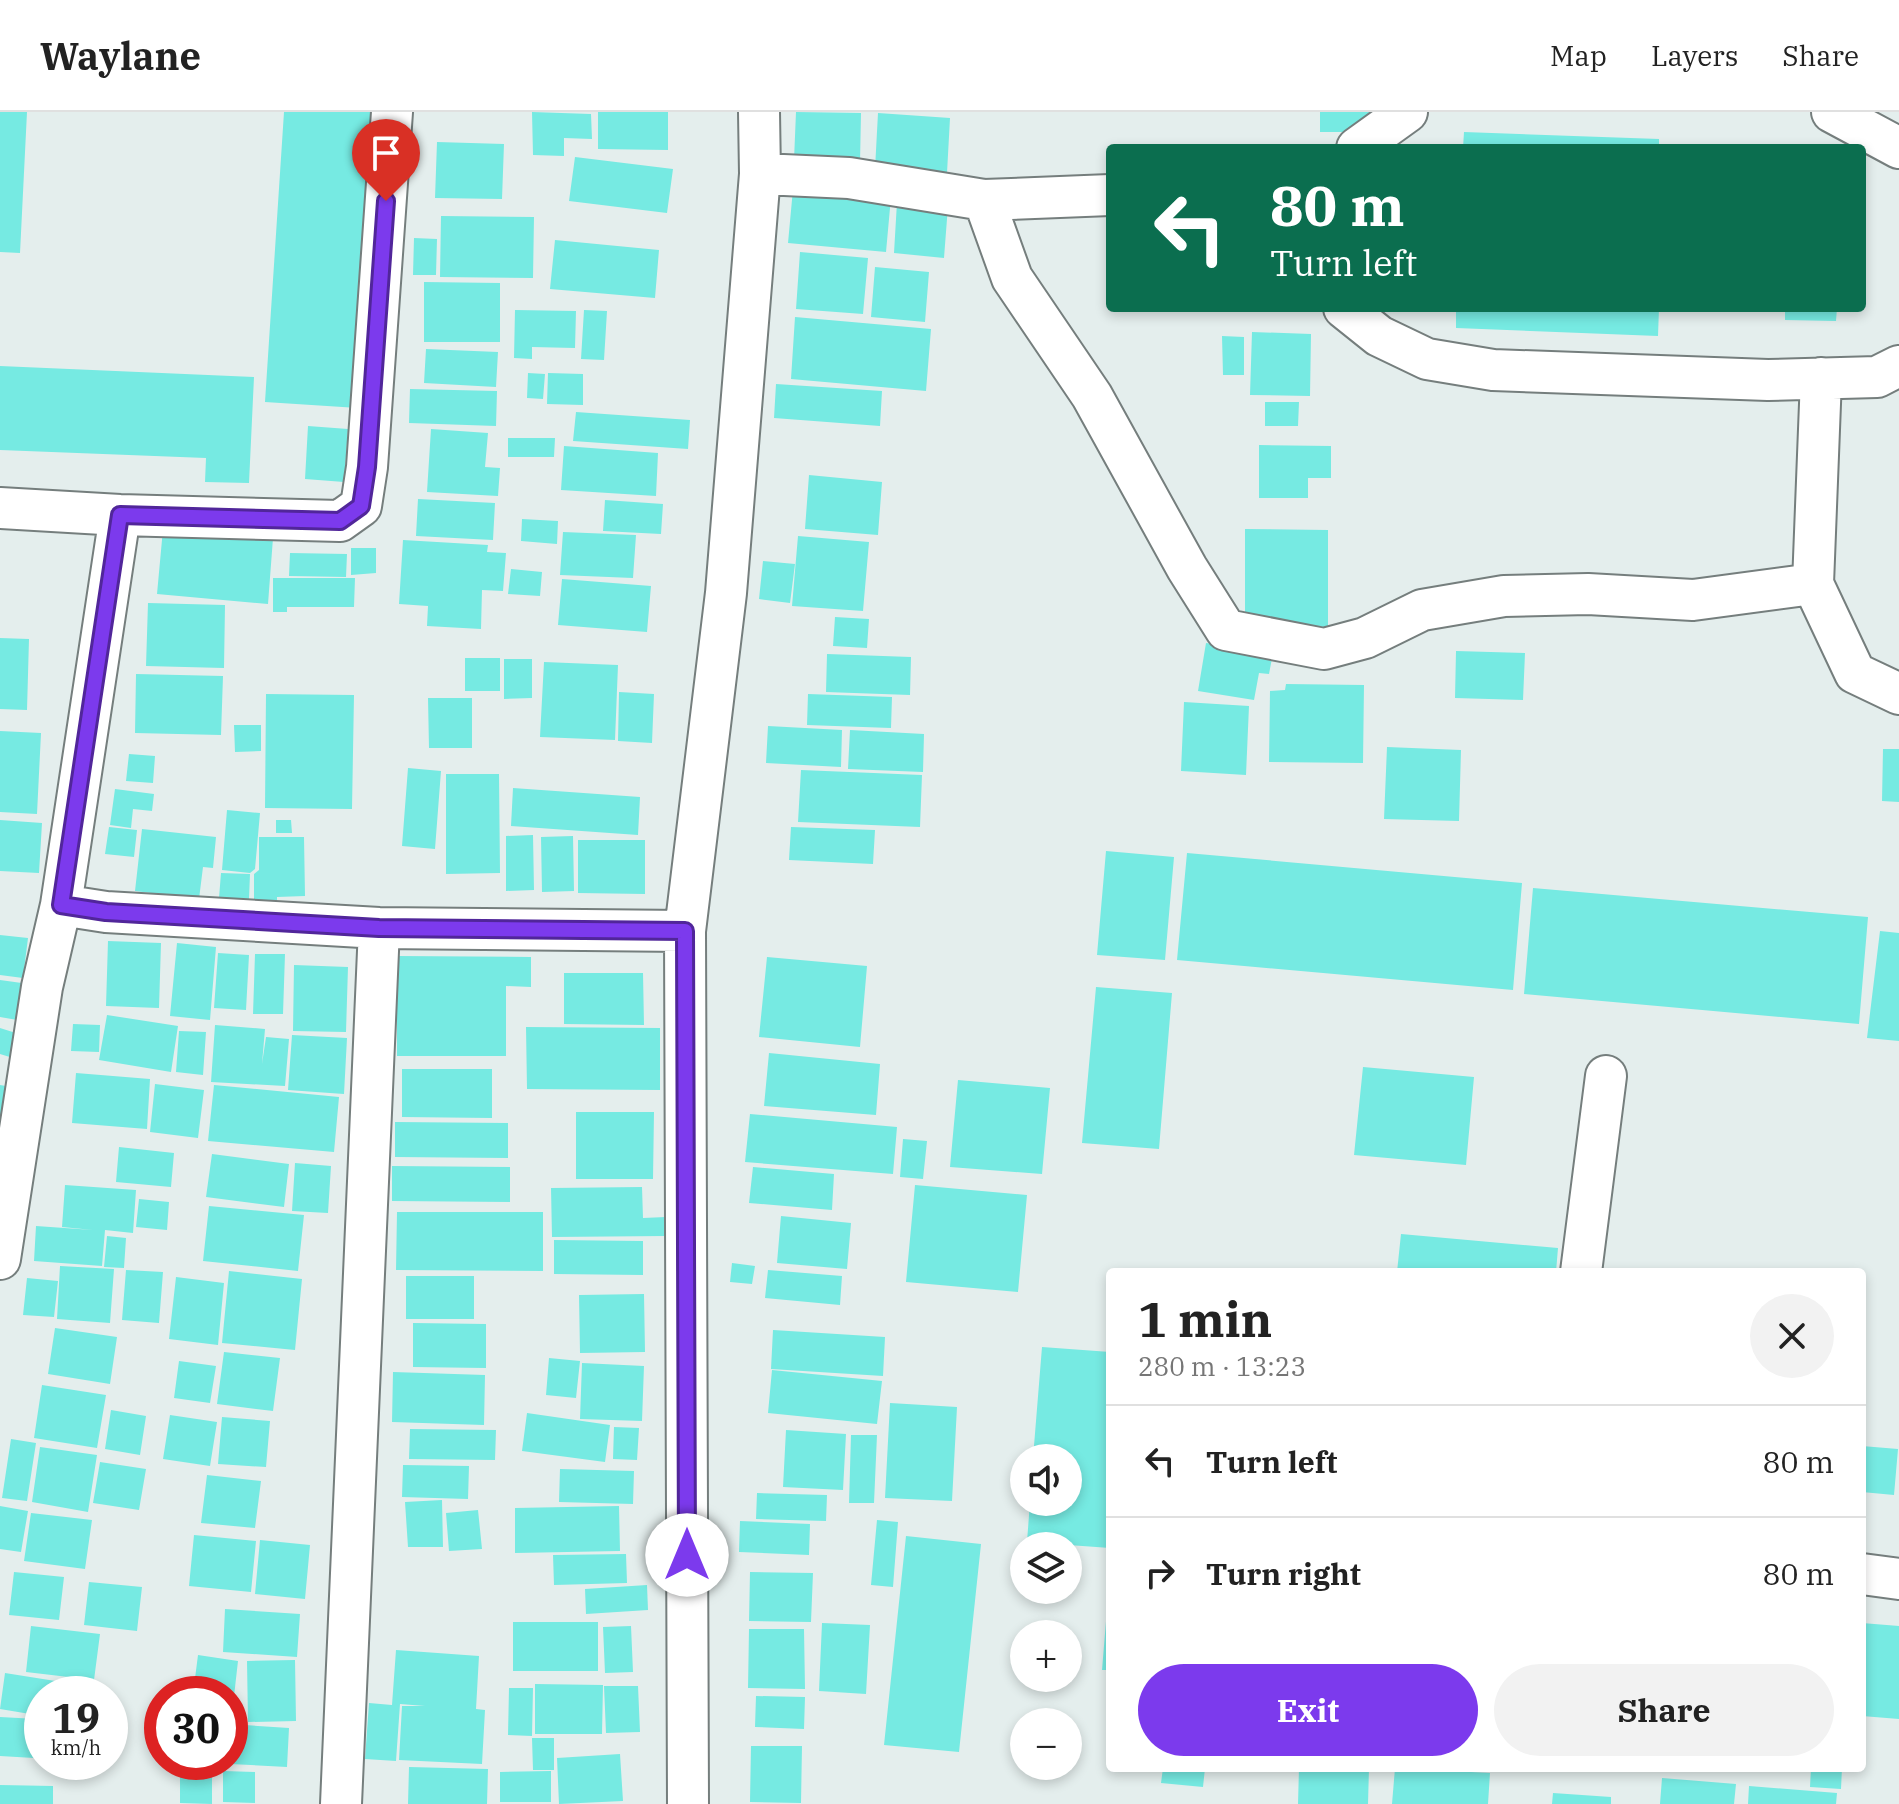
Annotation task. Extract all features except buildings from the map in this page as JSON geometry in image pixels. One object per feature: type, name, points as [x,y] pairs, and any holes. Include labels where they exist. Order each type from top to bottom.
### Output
[{"type":"street","points":[[0,508],[120,515],[340,521],[361,506],[367,467],[392,112]]},
{"type":"street","points":[[688,1804],[685,931],[726,593],[760,174],[759,112]]},
{"type":"street","points":[[1363,144],[1407,112]]},
{"type":"street","points":[[1832,112],[1899,148]]},
{"type":"street","points":[[760,174],[849,178],[984,200],[1106,195]]},
{"type":"street","points":[[984,200],[1012,278],[1092,396],[1187,568],[1226,630],[1324,649],[1365,638],[1422,610],[1504,596],[1588,594],[1693,600],[1813,584]]},
{"type":"street","points":[[1349,312],[1379,336],[1427,359],[1493,370],[1768,380],[1877,377],[1899,366]]},
{"type":"street","points":[[1821,378],[1813,584],[1855,673],[1899,694]]},
{"type":"street","points":[[0,1259],[42,987],[61,905],[120,515]]},
{"type":"street","points":[[61,905],[106,912],[379,928],[685,931]]},
{"type":"street","points":[[341,1804],[379,928]]},
{"type":"street","points":[[1582,1268],[1606,1076]]},
{"type":"street","points":[[1866,1575],[1899,1579]]},
{"type":"route","points":[[386,201],[367,467],[361,506],[340,521],[120,515],[61,905],[106,912],[379,928],[685,931],[687,1555]]}]
